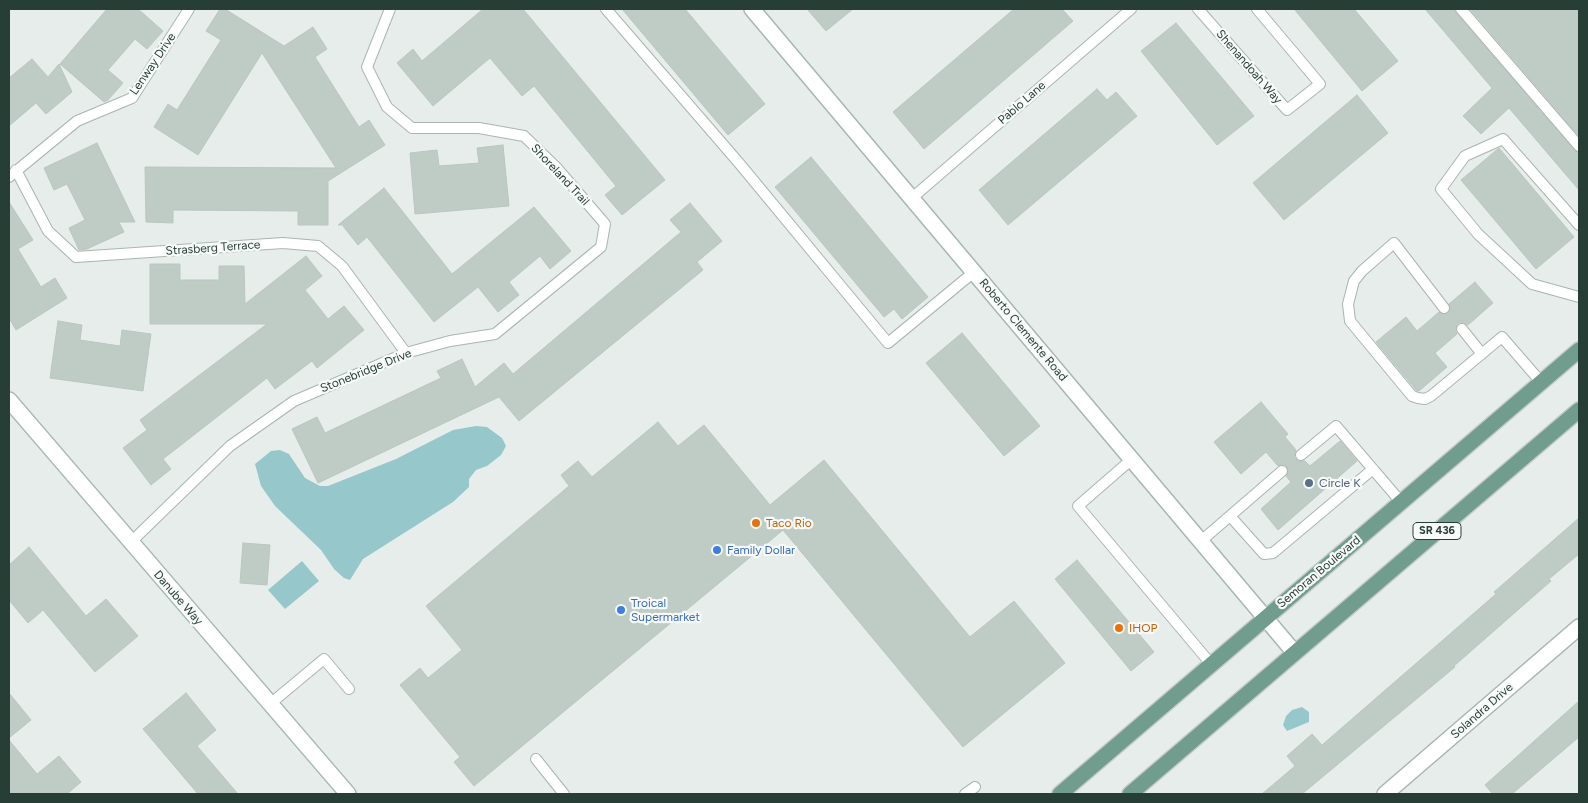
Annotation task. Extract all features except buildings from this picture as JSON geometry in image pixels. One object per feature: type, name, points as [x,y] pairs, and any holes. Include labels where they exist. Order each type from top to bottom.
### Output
[{"type":"main road","name":"Semoran Boulevard","points":[[1060,794],[1579,350]]},
{"type":"main road","name":"SR 436","points":[[1130,794],[1579,410]]},
{"type":"street","name":"Roberto Clemente Road","points":[[752,9],[1294,652]]},
{"type":"street","name":"Danube Way","points":[[9,400],[130,543],[348,794]]},
{"type":"street","name":"Solandra Drive","points":[[1385,794],[1579,628]]},
{"type":"lane","name":"Lenway Drive","points":[[12,173],[77,121],[132,98],[189,9]]},
{"type":"lane","name":"Shoreland Trail","points":[[390,9],[367,67],[387,106],[412,128],[478,128],[524,136],[556,167],[605,224]]},
{"type":"lane","points":[[606,9],[739,162],[888,342],[974,272]]},
{"type":"lane","name":"Pablo Lane","points":[[912,198],[1131,9]]},
{"type":"lane","name":"Shenandoah Way","points":[[1198,9],[1287,110],[1320,84],[1257,9]]},
{"type":"lane","points":[[1461,9],[1579,146]]},
{"type":"lane","points":[[1579,225],[1503,139],[1465,156],[1441,189],[1478,234],[1532,284],[1579,297]]},
{"type":"lane","name":"Strasberg Terrace","points":[[12,173],[48,231],[76,257],[283,244],[318,246],[342,266],[406,353]]},
{"type":"lane","name":"Stonebridge Drive","points":[[130,543],[230,446],[294,401],[406,353],[450,341],[495,334],[600,247],[605,224]]},
{"type":"lane","points":[[1444,308],[1394,243],[1362,270],[1354,281],[1348,304],[1350,321],[1412,396],[1425,399],[1431,396],[1502,336],[1541,382]]},
{"type":"lane","points":[[1462,329],[1482,354]]},
{"type":"lane","points":[[1301,455],[1336,426],[1401,502]]},
{"type":"lane","points":[[1132,459],[1078,506],[1211,664]]},
{"type":"lane","points":[[1230,516],[1264,554],[1273,553],[1374,469]]},
{"type":"lane","points":[[1200,541],[1282,471]]},
{"type":"lane","points":[[270,704],[324,659],[349,689]]},
{"type":"lane","points":[[536,759],[564,794]]},
{"type":"lane","points":[[965,794],[975,787]]},
{"type":"water","points":[[476,426],[487,427],[502,438],[506,446],[501,455],[487,466],[476,470],[469,479],[469,487],[453,502],[363,559],[350,580],[344,578],[334,569],[321,550],[275,506],[261,486],[255,464],[271,451],[280,450],[289,454],[305,478],[320,486],[328,486],[396,459],[453,430]]},
{"type":"water","points":[[302,561],[319,581],[285,609],[268,590]]},
{"type":"water","points":[[1302,707],[1309,712],[1309,722],[1287,731],[1283,725],[1286,716],[1292,710]]},
{"type":"place","name":"Circle K","points":[[1309,483]]},
{"type":"place","name":"Taco Rio","points":[[756,523]]},
{"type":"place","name":"Family Dollar","points":[[717,550]]},
{"type":"place","name":"Troical Supermarket","points":[[621,610]]},
{"type":"place","name":"IHOP","points":[[1119,628]]}]
